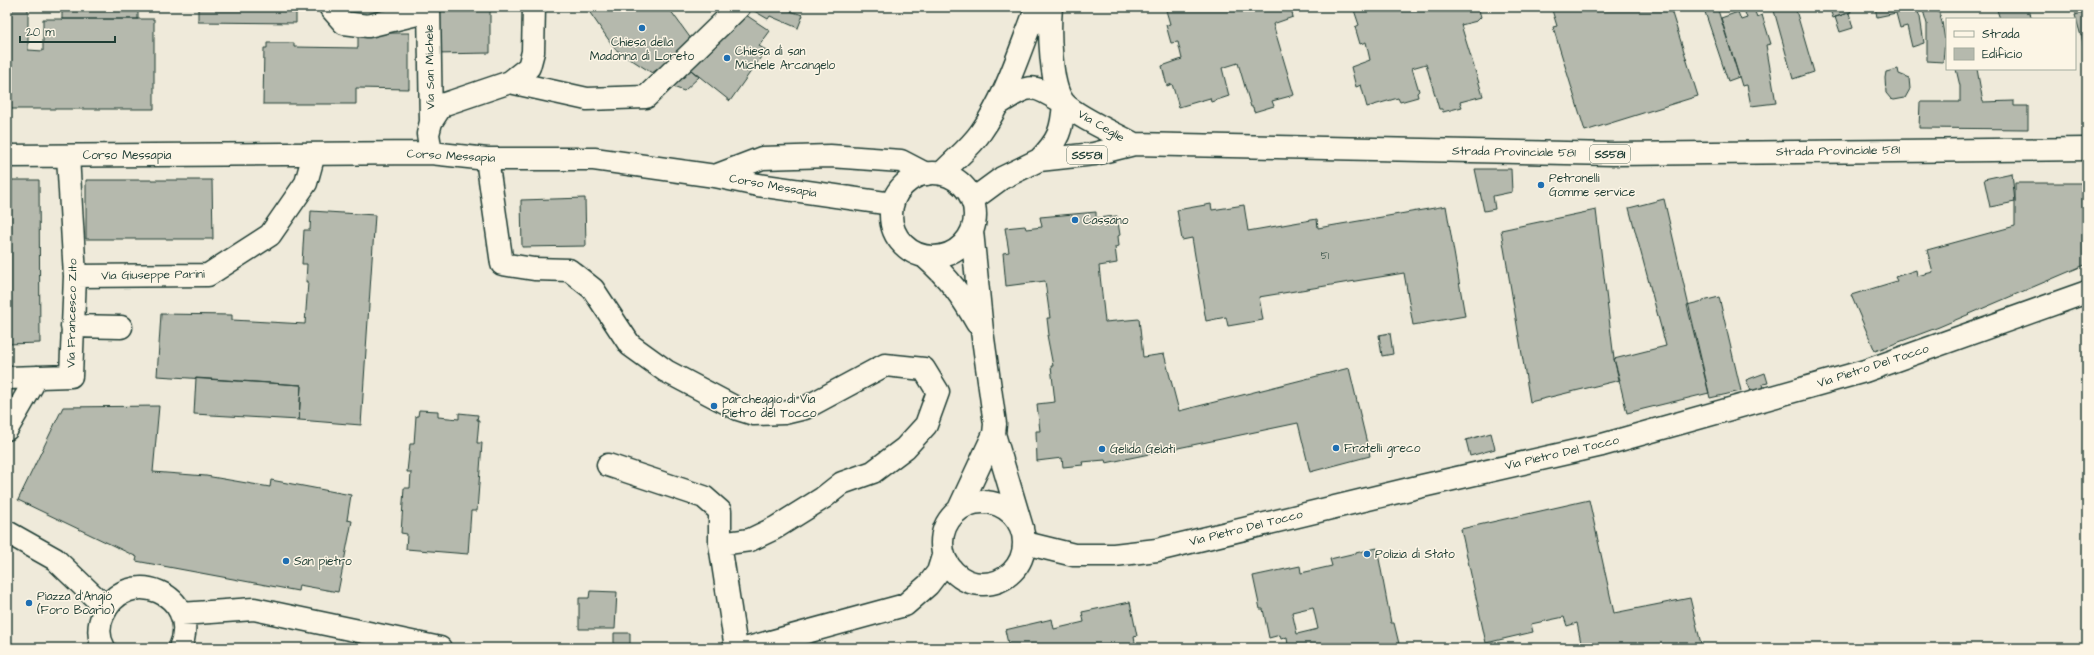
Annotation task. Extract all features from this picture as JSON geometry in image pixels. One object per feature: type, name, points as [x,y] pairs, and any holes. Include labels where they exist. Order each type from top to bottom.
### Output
[{"type":"street","name":"Via San Michele","points":[[330,7],[344,23],[368,26],[429,9],[431,122],[428,134],[431,153]]},
{"type":"street","points":[[431,122],[442,105],[510,82],[529,67],[533,52],[534,7]]},
{"type":"street","points":[[510,82],[587,99],[646,97],[739,7]]},
{"type":"street","points":[[982,331],[961,294],[945,275],[925,257],[905,248],[897,239],[892,228],[890,216],[892,204],[897,193],[904,184],[915,177],[934,174],[964,152],[981,132],[1000,103],[1037,7]]},
{"type":"street","points":[[1039,160],[1052,147],[1061,130],[1064,103],[1054,79],[1049,22],[1051,7]]},
{"type":"street","name":"Via Ceglie","points":[[1000,103],[1022,89],[1033,88],[1044,91],[1134,144]]},
{"type":"street","name":"Via Ceglie","points":[[972,200],[1002,178],[1039,160],[1094,154],[1134,144]]},
{"type":"street","name":"Strada Provinciale 581","points":[[1134,144],[1613,154],[2087,149]]},
{"type":"street","name":"Corso Messapia","points":[[7,156],[431,153],[487,159],[594,159],[715,176],[758,185],[892,204]]},
{"type":"street","name":"Via Giuseppe Parini","points":[[75,276],[208,275],[270,235],[306,183],[314,154]]},
{"type":"street","name":"Via Francesco Zito","points":[[37,377],[71,376],[75,276],[68,156]]},
{"type":"street","points":[[715,176],[762,158],[830,156],[901,161],[934,174],[954,179],[965,188],[972,200],[975,215],[972,231],[982,331],[995,424],[994,434],[959,509]]},
{"type":"street","points":[[487,159],[502,264],[534,269],[569,270],[593,289],[630,345],[666,371],[738,409],[754,414],[784,412],[805,408],[885,366],[924,369],[938,392],[926,425],[905,448],[873,472],[842,483],[823,498],[775,528],[750,540],[720,544]]},
{"type":"street","points":[[925,257],[940,257],[953,252],[965,243],[972,231]]},
{"type":"street","name":"Via Pietro Del Tocco","points":[[1023,535],[1074,555],[1114,555],[1157,550],[1414,487],[1602,445],[1865,372],[2087,292]]},
{"type":"street","points":[[72,326],[121,326]]},
{"type":"street","points":[[7,378],[37,377]]},
{"type":"street","points":[[7,429],[37,377]]},
{"type":"street","points":[[994,434],[1023,535],[1022,555],[1017,567],[1007,576],[996,582],[983,584],[970,582],[958,577],[949,567],[943,556],[941,542],[943,530],[949,518],[959,509],[970,503],[983,501],[995,502],[1006,508],[1015,517],[1023,535]]},
{"type":"street","points":[[608,465],[704,497],[720,511],[720,544],[736,648]]},
{"type":"street","points":[[8,532],[55,559],[106,608]]},
{"type":"street","points":[[748,648],[905,605],[928,585],[938,572],[943,556]]},
{"type":"street","points":[[104,648],[99,633],[101,620],[106,608],[115,598],[126,591],[139,588],[152,588],[165,594],[175,603],[181,614],[184,628],[183,641],[180,648]]},
{"type":"street","points":[[181,614],[254,609],[440,648]]},
{"type":"green space","points":[[2074,7],[2087,7],[2087,60]]},
{"type":"building","points":[[7,7],[28,7],[28,50],[43,51],[43,19],[154,19],[154,109],[7,109]]},
{"type":"building","points":[[62,7],[138,7],[138,19],[62,19]]},
{"type":"building","points":[[198,7],[296,7],[296,23],[198,22]]},
{"type":"building","points":[[435,7],[490,7],[490,53],[435,54]]},
{"type":"building","name":"Chiesa della Madonna di Loreto","points":[[586,7],[668,7],[694,43],[652,73],[615,49]]},
{"type":"building","points":[[791,7],[790,11],[803,15],[798,28],[770,16],[768,19],[749,8]]},
{"type":"building","points":[[1165,7],[1291,7],[1293,17],[1273,24],[1294,95],[1272,101],[1274,106],[1254,112],[1253,107],[1251,107],[1238,63],[1222,68],[1229,96],[1211,102],[1210,98],[1179,107],[1172,84],[1167,86],[1162,66],[1182,59],[1178,42],[1171,43],[1166,25],[1170,24]]},
{"type":"building","points":[[1353,7],[1478,7],[1481,17],[1477,21],[1461,25],[1483,96],[1460,102],[1462,107],[1443,112],[1442,109],[1439,109],[1426,64],[1412,68],[1419,91],[1417,93],[1418,97],[1400,102],[1398,98],[1367,107],[1361,85],[1356,87],[1351,67],[1370,60],[1366,42],[1360,44],[1355,27],[1359,25]]},
{"type":"building","points":[[1551,7],[1670,7],[1698,96],[1585,131],[1553,27],[1557,26]]},
{"type":"building","points":[[1717,7],[1739,77],[1728,81],[1705,12]]},
{"type":"building","points":[[1743,7],[1753,7],[1757,17],[1762,15],[1771,44],[1766,45],[1776,103],[1751,106],[1747,85],[1742,86],[1721,18],[1738,12],[1741,20],[1747,18]]},
{"type":"building","points":[[1773,7],[1795,7],[1814,72],[1793,79]]},
{"type":"building","points":[[1829,7],[1849,7],[1851,12],[1833,18]]},
{"type":"building","points":[[1875,7],[1916,7],[1920,17],[1924,43],[1912,47],[1907,26],[1900,28],[1896,13],[1877,17]]},
{"type":"building","points":[[1922,7],[1937,7],[1942,22],[1945,40],[1943,62],[1927,61],[1927,24]]},
{"type":"building","points":[[1996,7],[2028,7],[2032,18],[2000,18]]},
{"type":"building","points":[[2087,12],[2087,35],[2081,36],[2075,15]]},
{"type":"building","name":"Chiesa di san Michele Arcangelo","points":[[743,13],[770,31],[759,46],[766,50],[730,101],[685,65]]},
{"type":"building","points":[[1849,13],[1853,28],[1840,32],[1835,17]]},
{"type":"building","points":[[358,33],[409,33],[409,89],[356,88],[356,104],[263,104],[264,48],[267,48],[267,43],[294,43],[294,47],[358,48]]},
{"type":"building","points":[[685,65],[699,77],[684,91],[665,84]]},
{"type":"building","points":[[1898,69],[1899,74],[1909,78],[1910,89],[1905,98],[1894,100],[1891,99],[1886,93],[1885,78],[1886,72]]},
{"type":"building","points":[[1956,70],[1977,70],[1983,102],[2014,101],[2014,106],[2028,106],[2028,129],[1919,128],[1920,102],[1960,102],[1960,86]]},
{"type":"building","points":[[1475,169],[1511,169],[1512,192],[1493,196],[1495,209],[1484,211]]},
{"type":"building","points":[[2012,173],[2015,202],[1990,207],[1984,179]]},
{"type":"building","points":[[7,180],[39,180],[40,343],[7,344]]},
{"type":"building","points":[[86,180],[212,180],[213,239],[86,239]]},
{"type":"building","points":[[2015,183],[2087,183],[2087,264],[1939,327],[1875,351],[1851,295],[1897,281],[1895,277],[1916,270],[1917,276],[1933,272],[1927,250],[2015,226]]},
{"type":"building","points":[[585,198],[586,246],[522,247],[521,200]]},
{"type":"building","points":[[1664,199],[1709,393],[1627,413],[1614,359],[1666,346],[1629,208]]},
{"type":"building","points":[[1211,204],[1212,210],[1244,205],[1248,231],[1317,219],[1318,228],[1446,206],[1465,316],[1413,325],[1404,273],[1259,297],[1263,320],[1228,326],[1226,317],[1206,321],[1192,238],[1182,240],[1177,210]]},
{"type":"building","points":[[1596,210],[1614,359],[1620,380],[1530,402],[1501,230]]},
{"type":"building","points":[[311,211],[375,215],[361,425],[299,420],[301,385],[157,376],[161,314],[232,315],[232,320],[305,324],[308,282],[306,282],[307,264],[302,264],[304,230],[310,230]]},
{"type":"building","points":[[1096,212],[1096,218],[1117,216],[1120,235],[1118,236],[1119,246],[1115,247],[1117,263],[1099,266],[1105,322],[1139,319],[1143,357],[1164,354],[1179,411],[1349,368],[1370,456],[1310,472],[1298,423],[1106,463],[1105,460],[1082,462],[1083,465],[1063,467],[1062,458],[1037,461],[1036,431],[1040,431],[1037,404],[1055,402],[1051,366],[1053,366],[1047,335],[1049,335],[1047,318],[1050,318],[1045,281],[1006,286],[1003,253],[1009,252],[1005,228],[1025,226],[1026,229],[1042,227],[1040,217]]},
{"type":"building","points":[[1719,297],[1741,391],[1710,398],[1687,305]]},
{"type":"building","points":[[1390,333],[1393,354],[1382,356],[1379,335]]},
{"type":"building","points":[[1765,373],[1768,383],[1763,384],[1764,388],[1752,393],[1746,380]]},
{"type":"building","points":[[196,378],[301,385],[299,420],[194,414]]},
{"type":"building","points":[[159,406],[153,472],[206,476],[270,487],[271,480],[351,495],[347,520],[352,521],[338,592],[299,585],[298,591],[136,561],[137,557],[18,500],[63,407]]},
{"type":"building","points":[[419,410],[438,411],[438,417],[459,419],[459,413],[478,415],[477,443],[482,443],[477,511],[471,511],[468,554],[406,549],[407,534],[401,533],[404,488],[410,488],[411,472],[407,472],[410,444],[414,444],[416,416],[418,416]]},
{"type":"building","points":[[1491,433],[1495,449],[1470,456],[1466,440]]},
{"type":"building","points":[[1589,500],[1614,613],[1690,598],[1702,648],[1582,648],[1577,623],[1567,626],[1564,617],[1531,624],[1533,632],[1486,643],[1461,529]]},
{"type":"building","points":[[1377,548],[1391,623],[1394,623],[1400,648],[1281,648],[1288,646],[1287,637],[1281,639],[1280,635],[1269,638],[1263,609],[1260,609],[1253,576],[1300,566],[1301,573],[1332,566],[1330,559]],"holes":[[[1313,607],[1318,629],[1297,634],[1292,612]]]},
{"type":"building","points":[[590,591],[617,592],[615,629],[579,629],[579,598],[589,598]]},
{"type":"building","points":[[1130,602],[1137,636],[1134,637],[1136,648],[1009,648],[1005,630],[1052,619],[1054,629],[1084,622],[1082,612]]},
{"type":"building","points":[[614,633],[630,633],[630,648],[614,648]]},
{"type":"building","points":[[941,645],[941,648],[926,648]]},
{"type":"place","name":"Chiesa della Madonna di Loreto","points":[[642,28]]},
{"type":"place","name":"Chiesa di san Michele Arcangelo","points":[[727,58]]},
{"type":"place","name":"Petronelli Gomme service","points":[[1541,185]]},
{"type":"place","name":"Cassano","points":[[1075,220]]},
{"type":"place","name":"parcheggio di Via Pietro del Tocco","points":[[714,406]]},
{"type":"place","name":"Fratelli greco","points":[[1336,448]]},
{"type":"place","name":"Gelida Gelati","points":[[1102,449]]},
{"type":"place","name":"Polizia di Stato","points":[[1367,554]]},
{"type":"place","name":"San pietro","points":[[286,561]]},
{"type":"place","name":"Piazza d'Angiò (Foro Boario)","points":[[29,603]]}]
